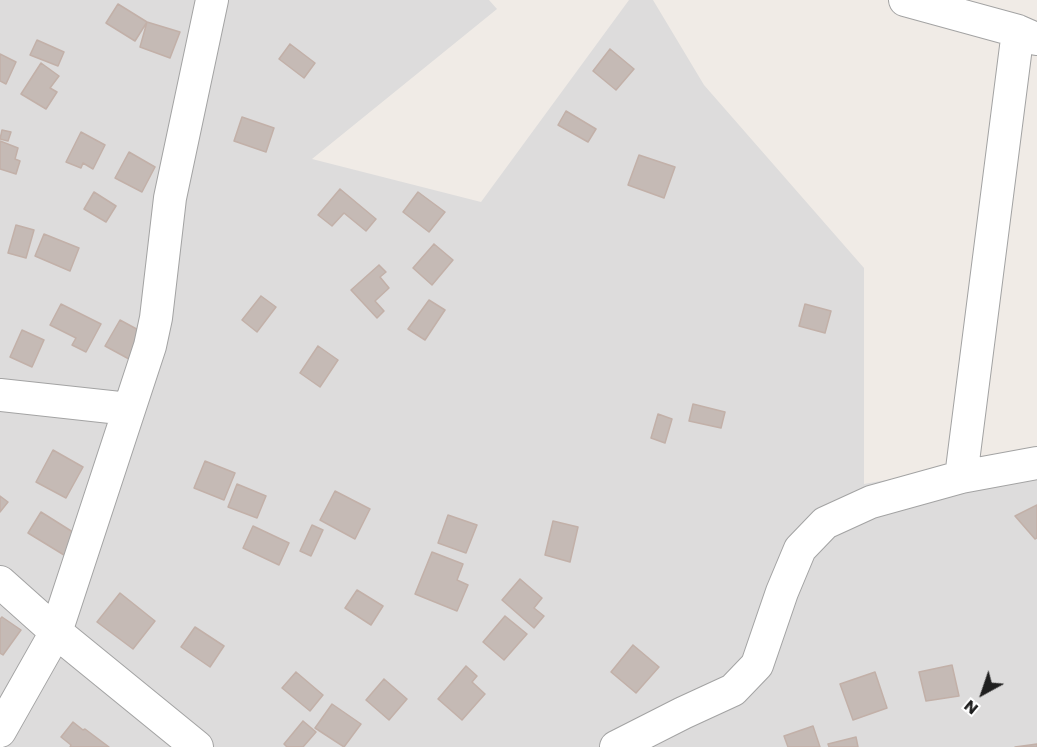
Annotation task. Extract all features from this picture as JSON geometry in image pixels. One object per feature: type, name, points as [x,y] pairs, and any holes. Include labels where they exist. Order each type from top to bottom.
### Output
[{"type":"street","points":[[0,731],[56,632],[150,345],[156,318],[170,198],[212,0]]},
{"type":"street","points":[[905,0],[1028,35],[962,477]]},
{"type":"street","points":[[0,395],[129,409]]},
{"type":"street","points":[[616,747],[683,712],[733,690],[757,665],[782,592],[801,549],[825,523],[871,502],[962,477],[1037,463]]},
{"type":"street","points":[[0,582],[56,632],[197,747]]},
{"type":"shaded area","points":[[0,0],[489,0],[497,9],[312,159],[481,202],[629,0],[653,0],[704,85],[864,268],[864,484],[1037,453],[1037,747],[0,747]]},
{"type":"building","points":[[118,4],[147,22],[135,41],[106,23]]},
{"type":"building","points":[[147,22],[180,32],[170,58],[140,47]]},
{"type":"building","points":[[37,40],[64,52],[58,66],[30,55]]},
{"type":"building","points":[[290,44],[315,63],[304,78],[279,59]]},
{"type":"building","points":[[610,49],[634,69],[616,90],[593,71]]},
{"type":"building","points":[[0,54],[16,62],[6,84],[0,81]]},
{"type":"building","points":[[41,63],[59,76],[50,88],[57,92],[46,109],[21,94]]},
{"type":"building","points":[[566,111],[596,129],[588,142],[558,125]]},
{"type":"building","points":[[242,117],[274,128],[266,152],[234,141]]},
{"type":"building","points":[[2,130],[11,132],[8,141],[0,139]]},
{"type":"building","points":[[81,132],[105,145],[93,169],[83,163],[81,168],[66,162]]},
{"type":"building","points":[[0,141],[18,148],[15,159],[20,161],[16,174],[0,169]]},
{"type":"building","points":[[129,152],[155,167],[142,192],[115,178]]},
{"type":"building","points":[[639,155],[675,167],[664,198],[628,185]]},
{"type":"building","points":[[340,189],[376,219],[366,231],[344,213],[332,226],[318,215]]},
{"type":"building","points":[[94,192],[116,206],[106,222],[84,209]]},
{"type":"building","points":[[418,192],[445,212],[429,232],[403,212]]},
{"type":"building","points":[[16,225],[34,230],[26,258],[8,253]]},
{"type":"building","points":[[44,234],[79,248],[70,271],[35,256]]},
{"type":"building","points":[[434,244],[453,260],[432,285],[413,268]]},
{"type":"building","points":[[379,265],[386,272],[380,277],[389,288],[375,301],[384,311],[377,318],[351,290]]},
{"type":"building","points":[[261,296],[276,307],[257,332],[242,320]]},
{"type":"building","points":[[429,300],[445,310],[425,340],[408,329]]},
{"type":"building","points":[[61,304],[101,324],[86,352],[72,345],[76,338],[50,325]]},
{"type":"building","points":[[805,304],[831,311],[825,333],[799,326]]},
{"type":"building","points":[[120,320],[155,339],[140,365],[105,346]]},
{"type":"building","points":[[22,330],[44,340],[32,367],[10,357]]},
{"type":"building","points":[[318,346],[338,360],[320,387],[300,373]]},
{"type":"building","points":[[693,404],[725,412],[721,428],[689,421]]},
{"type":"building","points":[[658,414],[672,419],[665,443],[651,438]]},
{"type":"building","points":[[53,450],[83,467],[66,498],[36,482]]},
{"type":"building","points":[[205,461],[235,473],[224,500],[194,488]]},
{"type":"building","points":[[237,484],[266,496],[257,518],[228,507]]},
{"type":"building","points":[[335,491],[370,509],[355,539],[320,520]]},
{"type":"building","points":[[0,496],[8,502],[0,512]]},
{"type":"building","points":[[1037,505],[1037,538],[1035,539],[1015,516]]},
{"type":"building","points":[[41,512],[76,534],[64,555],[28,533]]},
{"type":"building","points":[[448,515],[477,525],[466,553],[438,543]]},
{"type":"building","points":[[553,521],[578,527],[570,562],[545,555]]},
{"type":"building","points":[[312,525],[323,530],[311,556],[300,551]]},
{"type":"building","points":[[253,526],[289,543],[279,565],[243,548]]},
{"type":"building","points":[[432,552],[463,564],[457,580],[468,585],[457,611],[415,594]]},
{"type":"building","points":[[520,579],[542,598],[534,608],[544,616],[534,628],[502,600]]},
{"type":"building","points":[[357,590],[383,606],[371,625],[345,608]]},
{"type":"building","points":[[120,593],[155,621],[133,649],[97,622]]},
{"type":"building","points":[[505,616],[527,634],[504,660],[483,642]]},
{"type":"building","points":[[2,617],[21,630],[3,655],[0,653],[0,619]]},
{"type":"building","points":[[195,627],[224,646],[210,667],[181,647]]},
{"type":"building","points":[[633,645],[659,667],[636,693],[611,672]]},
{"type":"building","points":[[952,665],[959,696],[926,701],[919,672]]},
{"type":"building","points":[[466,666],[477,676],[472,682],[485,694],[462,720],[438,699]]},
{"type":"building","points":[[296,672],[323,695],[310,711],[282,688]]},
{"type":"building","points":[[875,672],[887,708],[853,720],[840,684]]},
{"type":"building","points":[[384,679],[407,699],[389,720],[366,700]]},
{"type":"building","points":[[332,704],[361,724],[344,747],[315,728]]},
{"type":"building","points":[[303,721],[316,732],[303,747],[287,747],[284,744]]},
{"type":"building","points":[[73,722],[109,747],[70,747],[71,745],[61,737]]},
{"type":"building","points":[[813,726],[820,747],[788,747],[784,736]]},
{"type":"building","points":[[856,737],[858,747],[829,747],[828,744]]},
{"type":"building","points":[[1037,744],[1037,747],[1015,747]]}]
